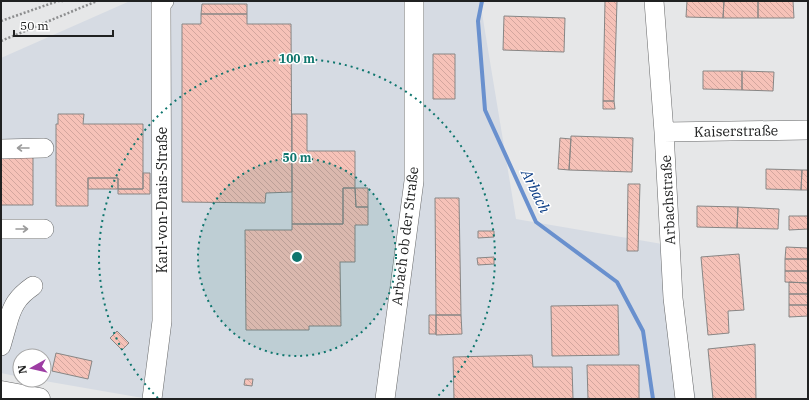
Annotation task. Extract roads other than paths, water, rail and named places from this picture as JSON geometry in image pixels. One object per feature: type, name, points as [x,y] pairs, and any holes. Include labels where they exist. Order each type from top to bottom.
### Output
[{"type":"main road","points":[[1,392],[39,399]]},
{"type":"street","name":"Karl-von-Drais-Straße","points":[[152,399],[162,320],[162,4],[164,1]]},
{"type":"street","name":"Arbach ob der Straße","points":[[385,399],[414,182],[414,1]]},
{"type":"street","name":"Arbachstraße","points":[[654,1],[674,298],[685,399]]},
{"type":"street","name":"Kaiserstraße","points":[[664,132],[808,130]]},
{"type":"street","points":[[1,148],[44,148]]},
{"type":"street","points":[[1,229],[44,229]]},
{"type":"street","points":[[1,346],[4,324],[15,302],[33,286]]},
{"type":"waterway","name":"Arbach","points":[[482,1],[478,21],[485,110],[536,222],[617,282],[643,331],[653,399]]}]
